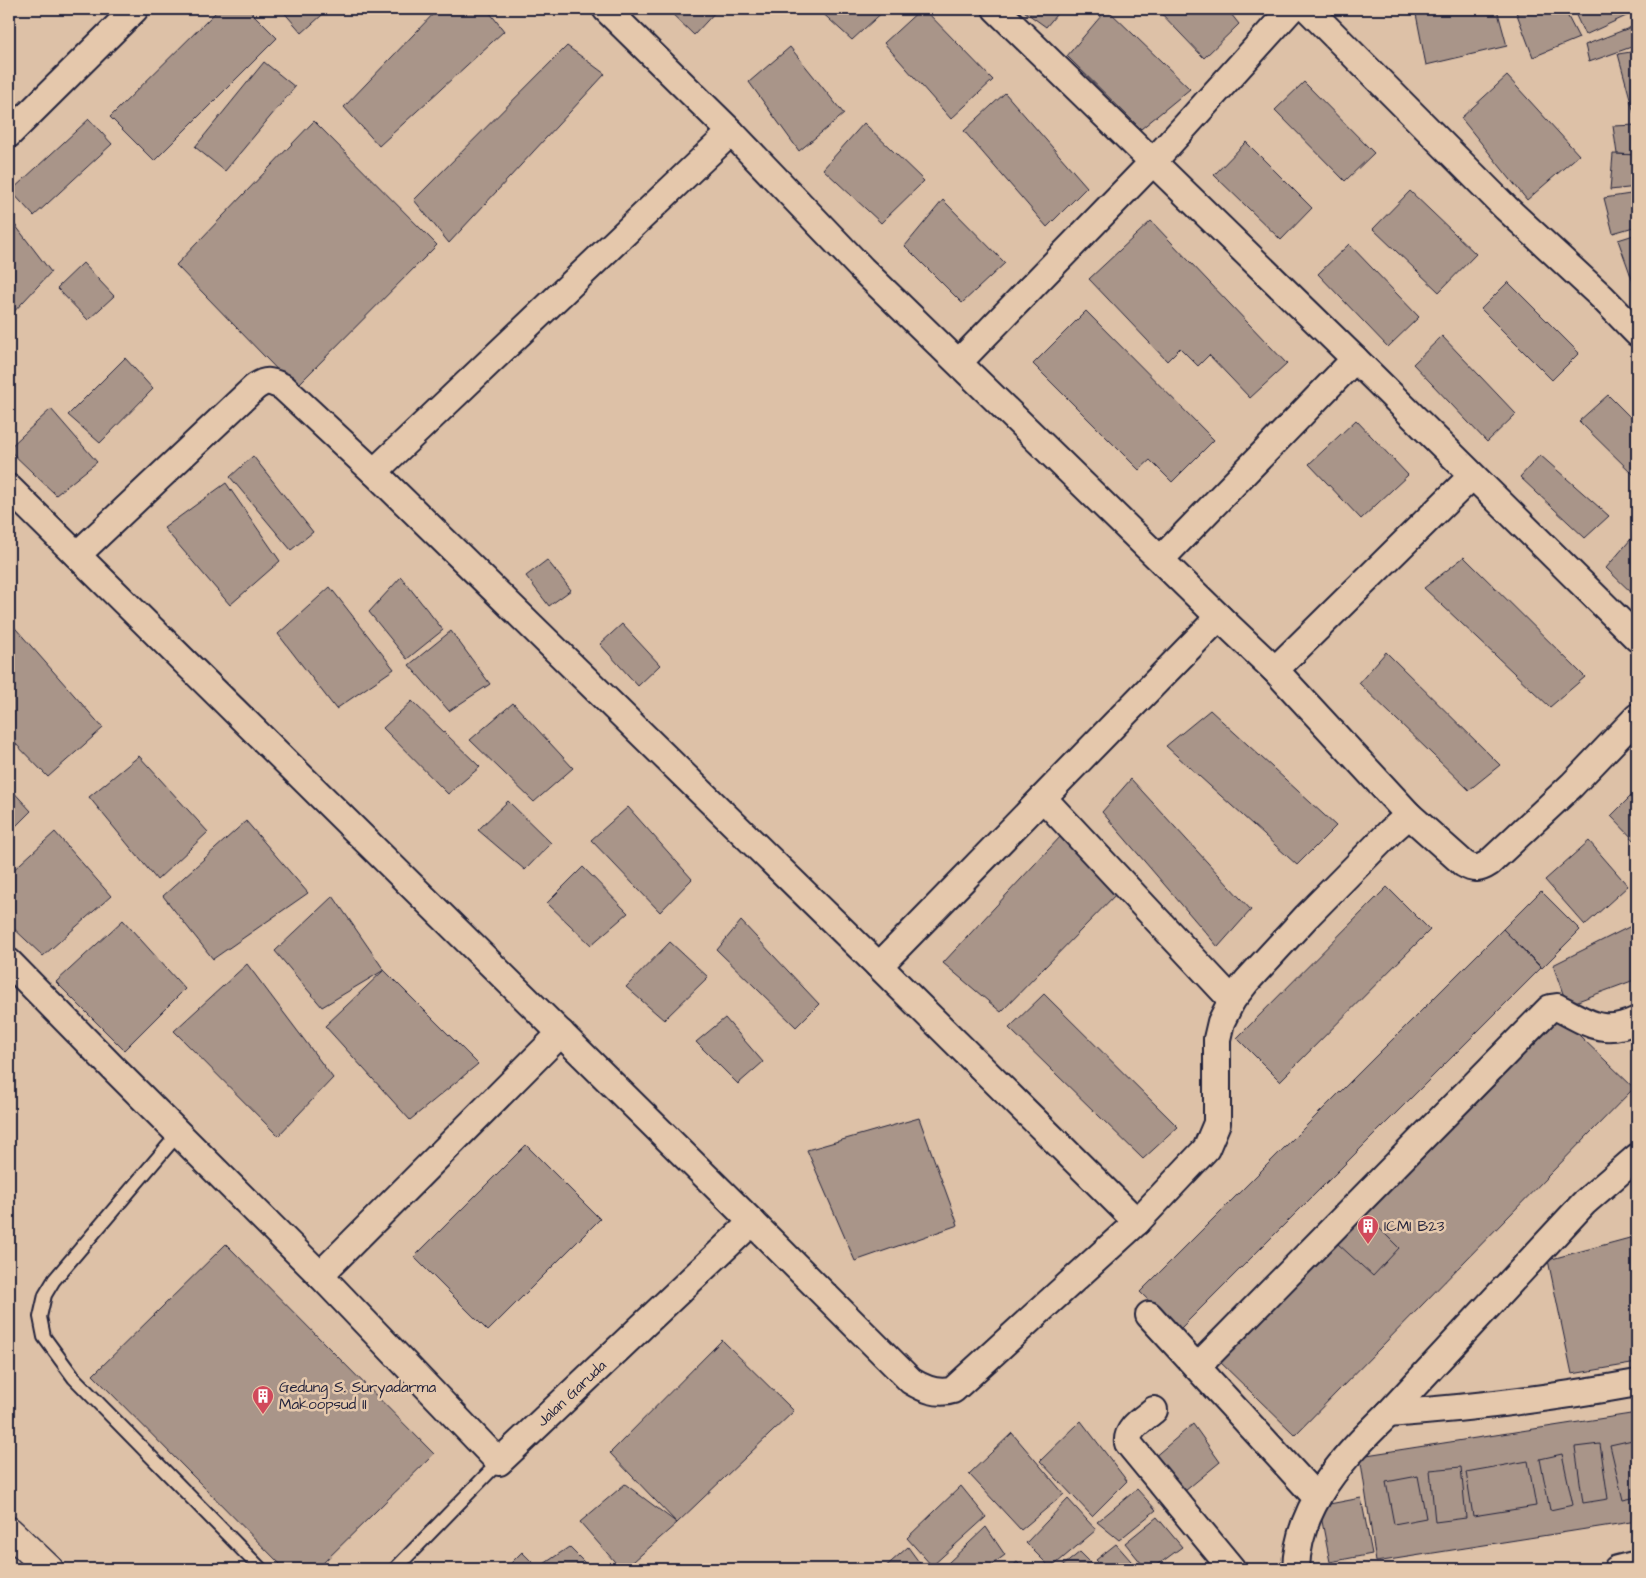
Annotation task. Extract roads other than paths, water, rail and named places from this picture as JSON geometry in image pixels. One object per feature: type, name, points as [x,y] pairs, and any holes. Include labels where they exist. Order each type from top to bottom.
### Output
[{"type":"highway","points":[[9,1530],[49,1569]]},
{"type":"street","points":[[9,134],[135,9]]},
{"type":"street","points":[[606,9],[732,132],[862,269],[1275,670],[1409,815],[1464,864],[1472,868],[1480,868],[1489,863],[1572,784],[1637,717]]},
{"type":"street","points":[[996,9],[1355,359],[1637,638]]},
{"type":"street","points":[[959,362],[1152,163],[1291,9]]},
{"type":"street","points":[[1308,9],[1506,208],[1602,297],[1637,333]]},
{"type":"street","points":[[374,472],[732,132]]},
{"type":"street","points":[[1161,559],[1355,359]]},
{"type":"street","points":[[76,555],[254,388],[262,382],[268,381],[284,388],[374,472],[879,966],[1137,1222]]},
{"type":"street","points":[[1275,670],[1472,476]]},
{"type":"street","points":[[9,488],[911,1381],[921,1388],[944,1394],[954,1390],[1137,1222],[1206,1150],[1217,1123],[1217,1039],[1221,1022],[1232,1000],[1246,981],[1307,916],[1390,831],[1409,815]]},
{"type":"street","points":[[879,966],[1219,617]]},
{"type":"street","points":[[1043,798],[1232,1000]]},
{"type":"street","points":[[9,962],[320,1275],[499,1462]]},
{"type":"street","points":[[1197,1367],[1550,1008],[1557,1007],[1598,1028],[1611,1028],[1637,1023]]},
{"type":"street","points":[[320,1275],[560,1033]]},
{"type":"street","points":[[1296,1569],[1301,1535],[1317,1498],[1329,1478],[1354,1447],[1388,1414],[1584,1204],[1637,1157]]},
{"type":"street","name":"Jalan Garuda","points":[[499,1462],[752,1222]]},
{"type":"street","points":[[1150,1315],[1317,1498]]},
{"type":"street","points":[[1388,1414],[1466,1408],[1637,1383]]},
{"type":"street","points":[[1154,1410],[1132,1430],[1128,1443],[1232,1569]]},
{"type":"street","points":[[1617,1569],[1637,1564]]},
{"type":"lane","points":[[178,1134],[54,1280],[45,1296],[40,1317],[42,1330],[44,1337],[74,1378],[261,1569]]},
{"type":"lane","name":"Jalan Garuda","points":[[395,1569],[499,1462]]},
{"type":"place","name":"ICMI B23","points":[[1368,1245]]},
{"type":"place","name":"Gedung S. Suryadarma Makoopsud II","points":[[263,1415]]}]
